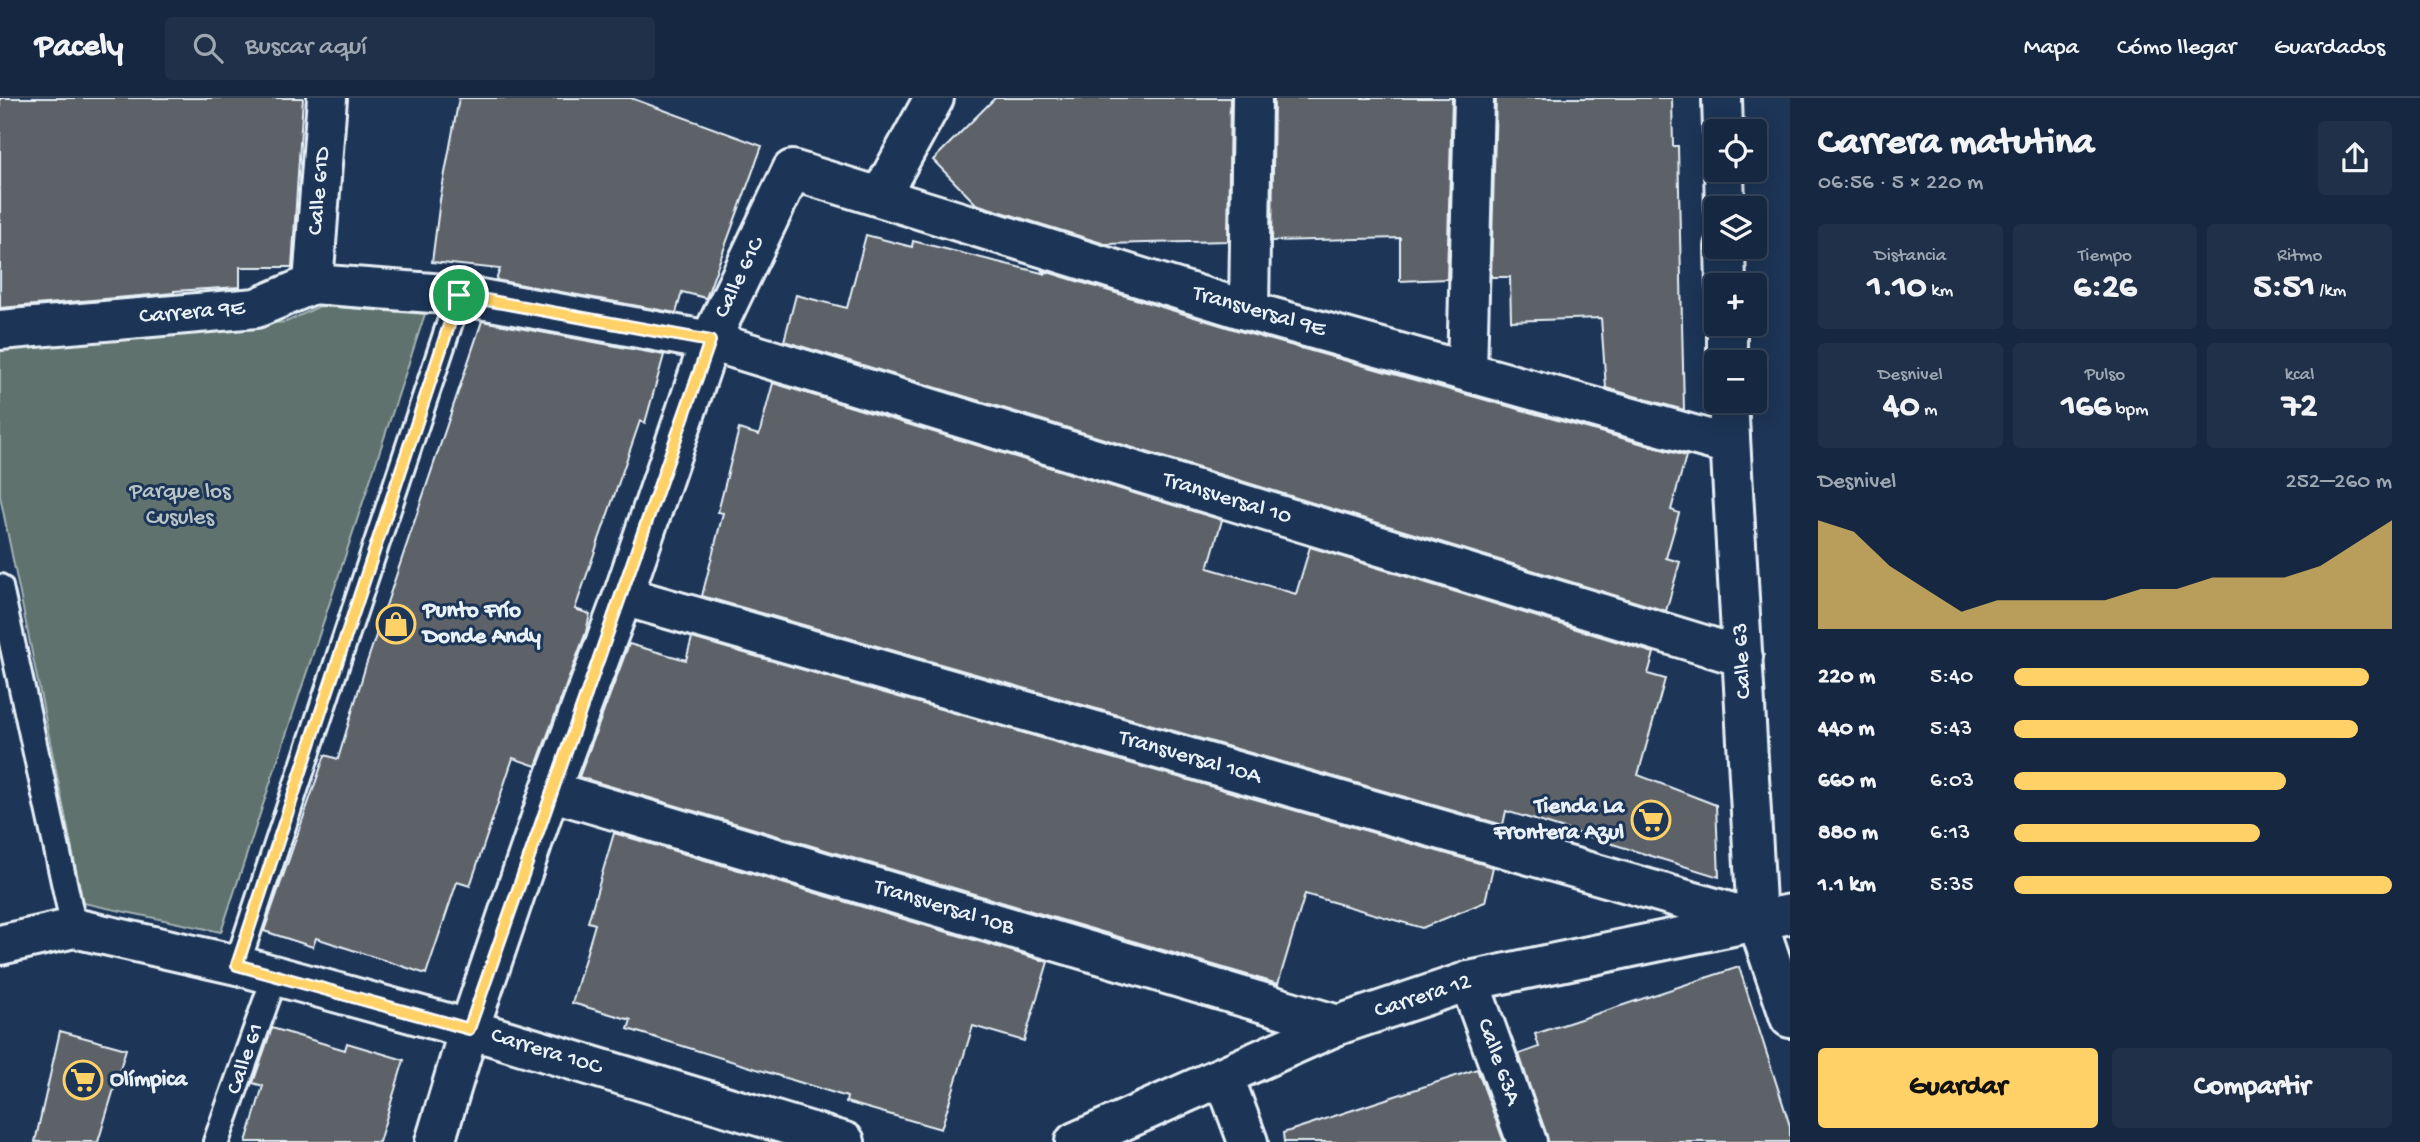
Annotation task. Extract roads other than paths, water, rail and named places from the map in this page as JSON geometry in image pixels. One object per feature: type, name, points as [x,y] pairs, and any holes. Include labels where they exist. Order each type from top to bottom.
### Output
[{"type":"street","name":"Calle 61D","points":[[313,284],[327,98]]},
{"type":"street","points":[[881,195],[934,98]]},
{"type":"street","points":[[1249,310],[1252,98]]},
{"type":"street","points":[[1467,371],[1474,98]]},
{"type":"street","points":[[1723,98],[1723,119]]},
{"type":"street","name":"Transversal 9E","points":[[792,170],[881,195],[1249,310],[1729,445]]},
{"type":"street","name":"Calle 61C","points":[[435,1142],[469,1029],[550,791],[623,596],[710,341],[792,170]]},
{"type":"street","name":"Carrera 9E","points":[[0,330],[256,308],[313,284],[459,295],[710,341]]},
{"type":"street","name":"Transversal 10","points":[[710,341],[1743,657]]},
{"type":"street","name":"Calle 63","points":[[1728,413],[1743,657],[1774,917],[1790,1018]]},
{"type":"street","name":"Transversal 10A","points":[[623,596],[1774,917]]},
{"type":"street","name":"Transversal 10B","points":[[550,791],[1338,1025]]},
{"type":"street","name":"Carrera 12","points":[[1075,1142],[1338,1025],[1469,981],[1774,917]]},
{"type":"street","name":"Carrera 10C","points":[[0,945],[74,928],[237,965],[469,1029],[845,1142]]},
{"type":"street","name":"Calle 63A","points":[[1469,981],[1527,1142]]},
{"type":"street","points":[[1224,1077],[1248,1142]]},
{"type":"lane","points":[[237,965],[459,295]]},
{"type":"lane","points":[[0,587],[74,928]]},
{"type":"lane","name":"Calle 61","points":[[216,1142],[275,976]]},
{"type":"place","name":"Punto Frío Donde Andy","points":[[396,624]]},
{"type":"place","name":"Tienda La Frontera Azul","points":[[1651,820]]},
{"type":"place","name":"Olímpica","points":[[83,1080]]},
{"type":"park label","name":"Parque los Cusules","points":[[180,505]]}]
